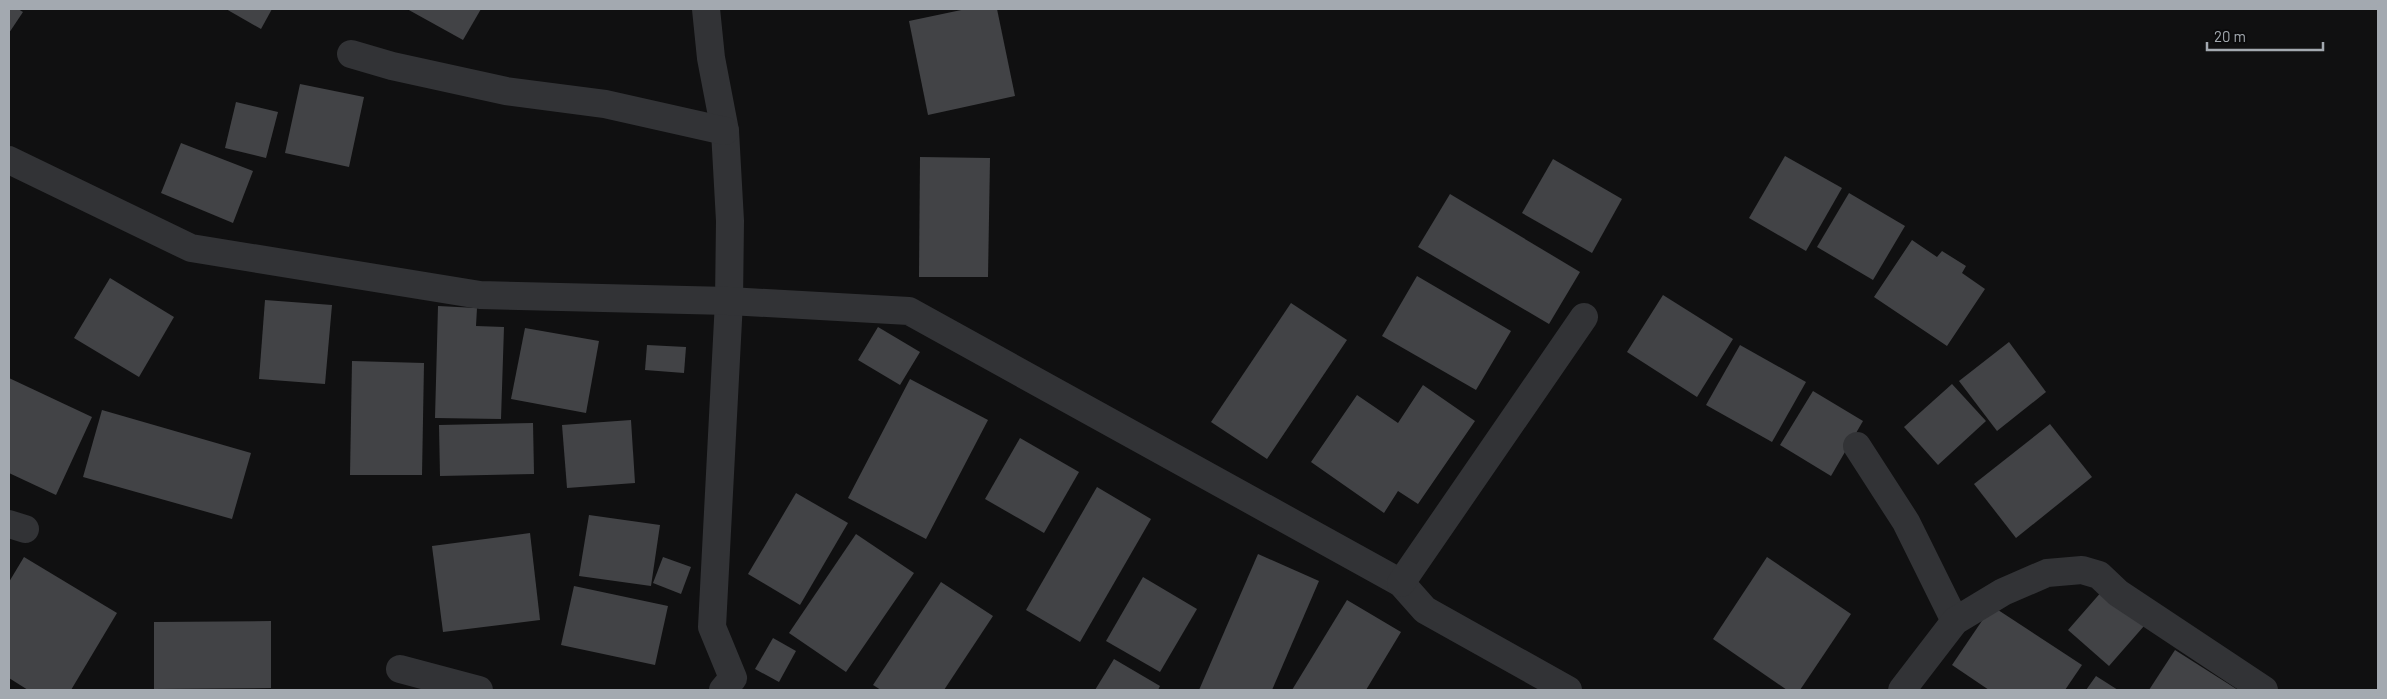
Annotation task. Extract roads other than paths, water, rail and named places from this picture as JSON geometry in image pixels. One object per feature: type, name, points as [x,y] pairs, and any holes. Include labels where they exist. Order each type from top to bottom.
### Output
[{"type":"street","points":[[706,9],[711,58],[725,131],[730,221],[729,301],[712,627],[736,686]]},
{"type":"street","points":[[351,54],[392,66],[506,91],[605,104],[725,131]]},
{"type":"street","points":[[9,160],[191,248],[480,295],[729,301],[909,311],[1401,583],[1425,610],[1568,690]]},
{"type":"street","points":[[1401,583],[1584,316]]},
{"type":"street","points":[[1857,446],[1906,522],[1955,621]]},
{"type":"street","points":[[1902,690],[1955,621],[2002,592],[2047,573],[2082,570],[2099,575],[2118,593],[2264,690]]},
{"type":"street","points":[[400,669],[479,690]]}]
